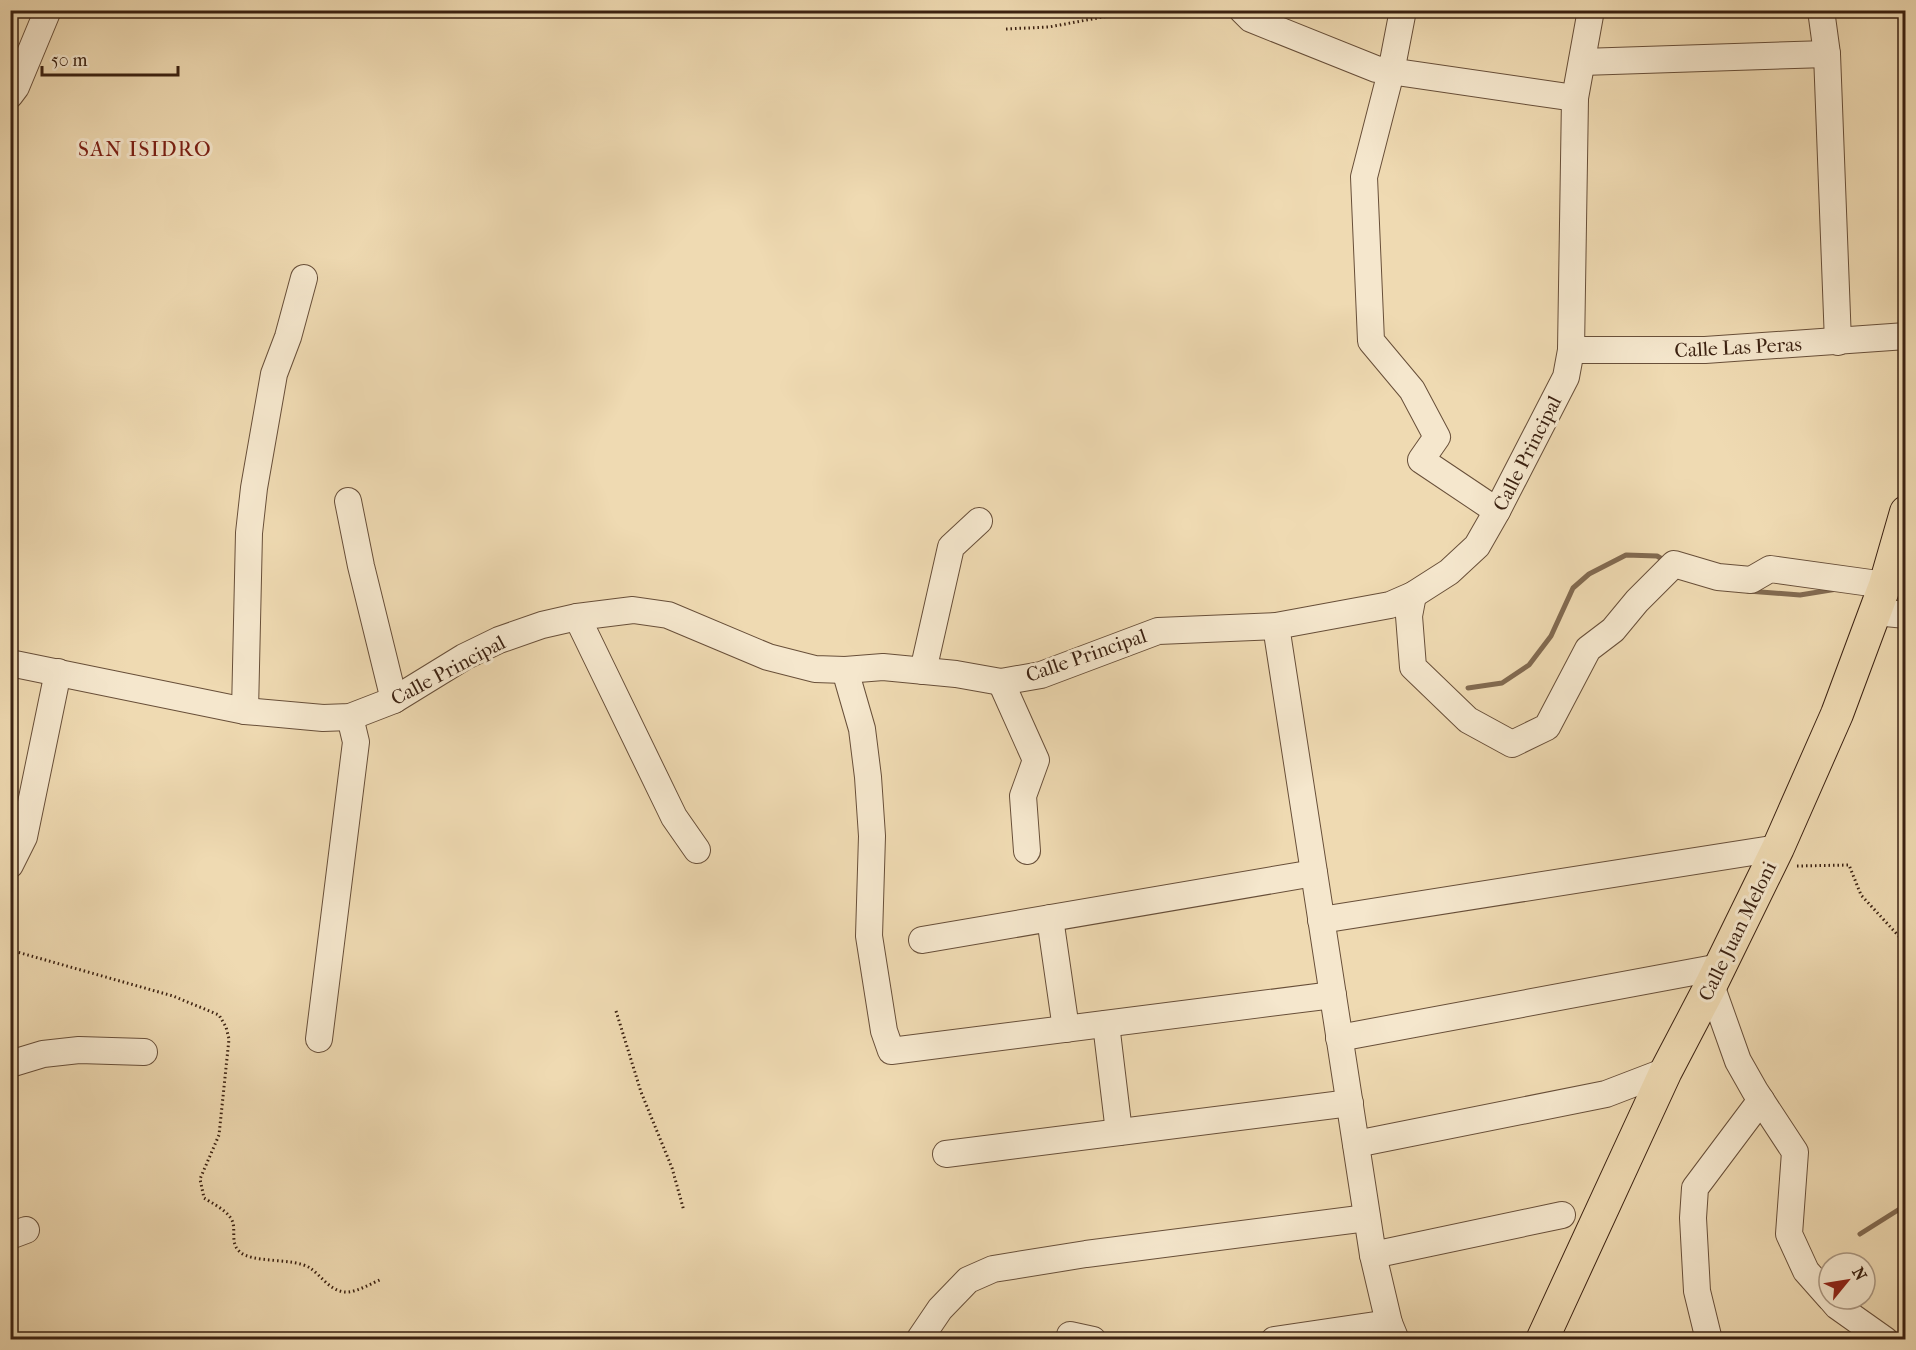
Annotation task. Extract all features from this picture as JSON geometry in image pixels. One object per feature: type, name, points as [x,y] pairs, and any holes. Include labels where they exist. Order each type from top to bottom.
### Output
[{"type":"main road","name":"Calle Juan Meloni","points":[[1542,1340],[1666,1071],[1716,976],[1773,857],[1837,714],[1904,519]]},
{"type":"street","points":[[10,95],[16,87],[48,10]]},
{"type":"street","points":[[1242,10],[1251,19],[1376,69],[1575,98]]},
{"type":"street","points":[[1402,10],[1391,72],[1364,177],[1371,341],[1412,390],[1437,437],[1421,459],[1497,511]]},
{"type":"street","name":"Calle Principal","points":[[10,663],[245,711],[323,718],[350,717],[394,700],[464,657],[499,640],[577,616],[633,610],[668,615],[768,657],[815,669],[845,670],[883,667],[956,674],[1001,682],[1041,675],[1158,631],[1276,626],[1390,605],[1413,595],[1449,572],[1477,546],[1566,377],[1571,350],[1575,98],[1591,10]]},
{"type":"street","points":[[1821,10],[1827,54],[1838,342]]},
{"type":"street","points":[[1582,62],[1827,54]]},
{"type":"street","points":[[245,711],[249,533],[254,488],[274,374],[288,337],[304,278]]},
{"type":"street","name":"Calle Las Peras","points":[[1571,350],[1705,350],[1905,336]]},
{"type":"street","points":[[348,501],[361,566],[394,700]]},
{"type":"street","points":[[923,671],[951,547],[978,521]]},
{"type":"street","points":[[1413,595],[1408,616],[1413,667],[1468,720],[1512,744],[1547,728],[1588,648],[1613,630],[1637,601],[1672,566],[1718,578],[1751,580],[1770,569],[1878,592]]},
{"type":"street","points":[[577,616],[674,817],[697,849]]},
{"type":"street","points":[[1274,1340],[1393,1331],[1373,1255],[1276,626]]},
{"type":"street","points":[[845,670],[862,729],[868,777],[872,836],[869,936],[884,1031],[891,1050],[1333,995]]},
{"type":"street","points":[[10,865],[24,837],[32,805],[57,672]]},
{"type":"street","points":[[1001,682],[1036,760],[1023,796],[1027,851]]},
{"type":"street","points":[[319,1040],[356,742],[350,717]]},
{"type":"street","points":[[1321,920],[1773,857]]},
{"type":"street","points":[[922,940],[1314,873]]},
{"type":"street","points":[[1050,918],[1066,1029]]},
{"type":"street","points":[[1339,1038],[1716,976],[1738,1061],[1795,1152],[1789,1234],[1806,1271],[1817,1283]]},
{"type":"street","points":[[1106,1024],[1119,1132]]},
{"type":"street","points":[[10,1064],[43,1054],[80,1050],[144,1052]]},
{"type":"street","points":[[1356,1144],[1606,1094],[1666,1071]]},
{"type":"street","points":[[1709,1340],[1697,1291],[1693,1218],[1695,1188],[1761,1100]]},
{"type":"street","points":[[946,1154],[1350,1103]]},
{"type":"street","points":[[1373,1255],[1562,1215]]},
{"type":"street","points":[[919,1340],[940,1309],[968,1280],[993,1269],[1086,1254],[1367,1218]]},
{"type":"street","points":[[1844,1311],[1885,1340]]},
{"type":"path","points":[[1006,29],[1049,27],[1130,10]]},
{"type":"path","points":[[10,434],[17,405]]},
{"type":"path","points":[[1773,857],[1850,866],[1861,895],[1905,944]]},
{"type":"path","points":[[10,950],[173,996],[219,1015],[226,1027],[229,1040],[219,1135],[200,1179],[204,1198],[230,1216],[234,1226],[233,1239],[239,1251],[248,1257],[308,1267],[333,1289],[347,1292],[382,1279]]},
{"type":"path","points":[[616,1011],[641,1092],[672,1168],[684,1211]]},
{"type":"waterway","points":[[1468,688],[1502,683],[1529,665],[1551,636],[1573,588],[1589,574],[1626,555],[1657,556],[1667,562]]},
{"type":"waterway","points":[[1748,591],[1800,595],[1837,589]]},
{"type":"waterway","points":[[1860,1234],[1906,1205]]},
{"type":"district","name":"SAN ISIDRO","points":[[145,149]]}]
